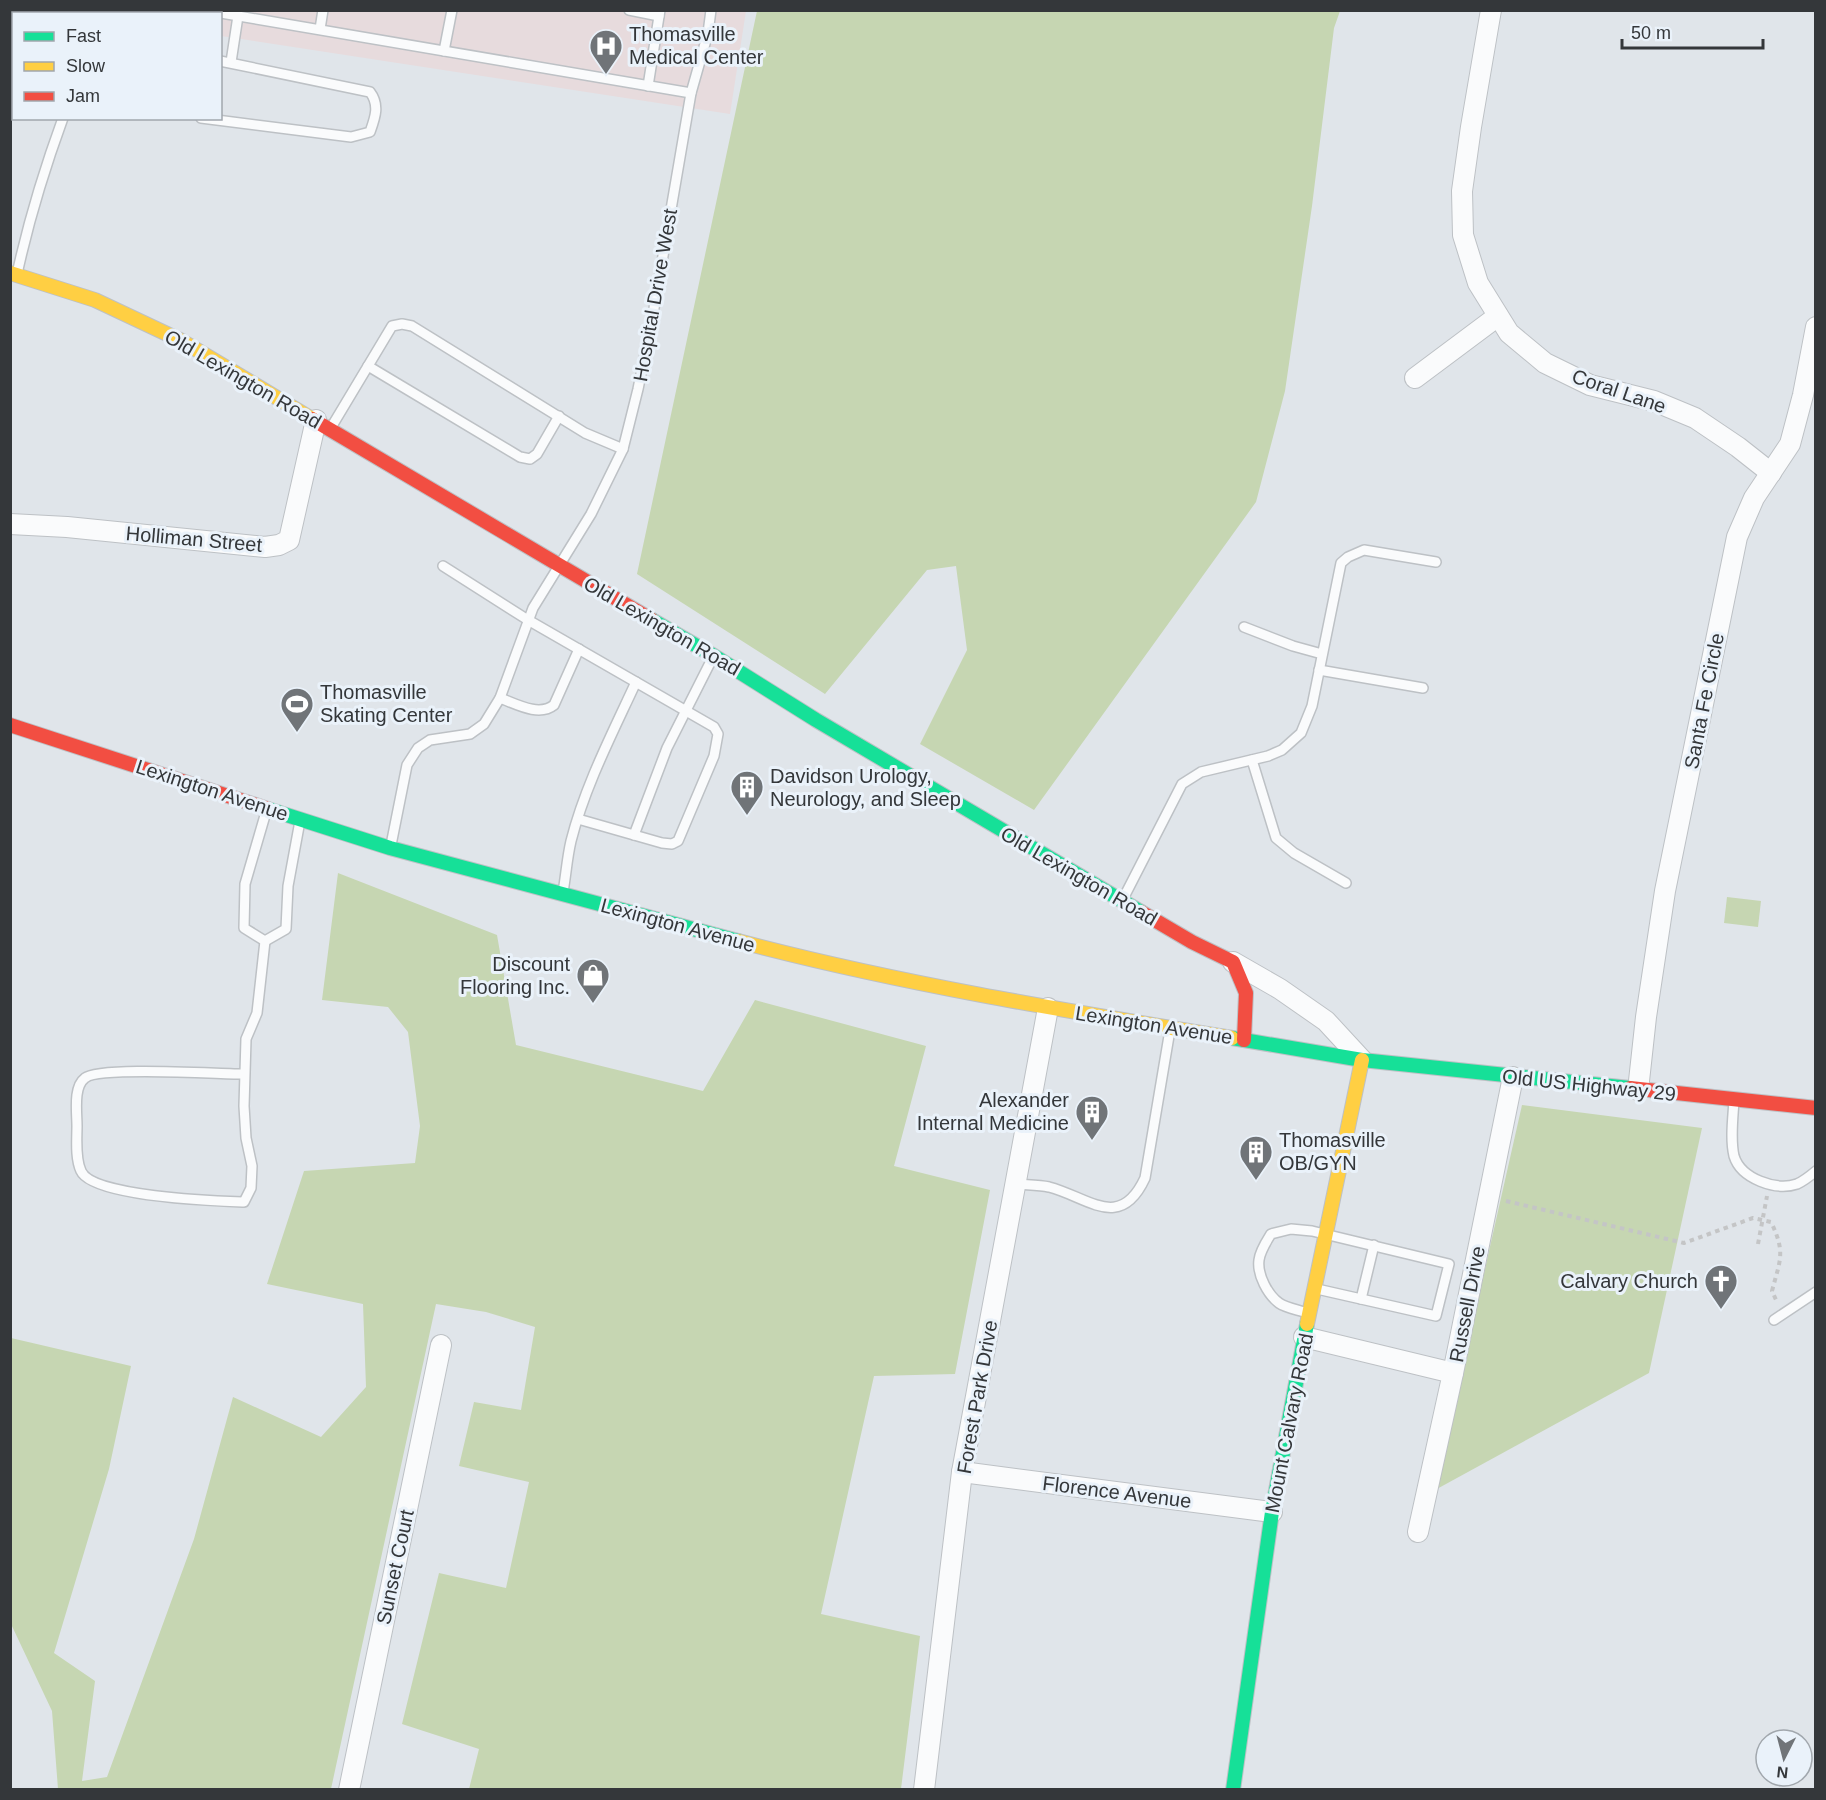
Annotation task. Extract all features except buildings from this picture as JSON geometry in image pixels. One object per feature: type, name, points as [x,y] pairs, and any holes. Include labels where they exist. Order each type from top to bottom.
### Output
[{"type":"street","name":"Coral Lane","points":[[1491,10],[1464,180],[1463,235],[1478,283],[1509,333],[1545,363],[1590,385],[1654,401],[1695,418],[1771,473]]},
{"type":"street","name":"Old Lexington Road","points":[[14,273],[95,300],[182,341],[1122,901],[1192,942],[1233,962]]},
{"type":"street","points":[[1415,378],[1498,316]]},
{"type":"street","name":"Santa Fe Circle","points":[[1638,1090],[1646,1017],[1665,891],[1737,537],[1754,498],[1790,444],[1803,395],[1815,327]]},
{"type":"street","name":"Holliman Street","points":[[10,524],[89,529],[265,547],[279,545],[289,540],[323,425]]},
{"type":"street","name":"Lexington Avenue","points":[[10,725],[390,848],[795,956],[1048,1008],[1362,1060]]},
{"type":"street","points":[[1233,962],[1246,993],[1244,1040]]},
{"type":"street","points":[[1233,962],[1280,989],[1326,1021],[1362,1060]]},
{"type":"street","name":"Forest Park Drive","points":[[924,1790],[962,1472],[1048,1008]]},
{"type":"street","name":"Old US Highway 29","points":[[1362,1060],[1815,1108]]},
{"type":"street","name":"Mount Calvary Road","points":[[1233,1790],[1272,1512],[1304,1337],[1362,1060]]},
{"type":"street","name":"Russell Drive","points":[[1418,1532],[1513,1077]]},
{"type":"street","points":[[1304,1337],[1453,1373]]},
{"type":"street","name":"Sunset Court","points":[[349,1790],[441,1345]]},
{"type":"street","name":"Florence Avenue","points":[[962,1472],[1272,1512]]},
{"type":"lane","points":[[320,29],[323,10]]},
{"type":"lane","points":[[444,51],[452,10]]},
{"type":"lane","points":[[629,10],[660,13],[648,86]]},
{"type":"lane","name":"Hospital Drive West","points":[[390,848],[407,765],[418,748],[430,740],[470,734],[484,724],[500,698],[533,608],[591,514],[623,448],[652,320],[691,93],[708,33],[711,10]]},
{"type":"lane","points":[[161,12],[215,12]]},
{"type":"lane","points":[[222,13],[691,93]]},
{"type":"lane","points":[[231,62],[238,16]]},
{"type":"lane","points":[[217,120],[351,137],[370,132],[376,114],[374,98],[370,92],[222,61]]},
{"type":"lane","points":[[14,273],[44,171],[62,120]]},
{"type":"lane","points":[[323,425],[368,366],[392,326],[402,324],[411,326],[585,433],[623,448]]},
{"type":"lane","points":[[368,366],[520,457],[530,459],[537,454],[559,416]]},
{"type":"lane","points":[[1122,901],[1182,784],[1201,772],[1268,756],[1282,750],[1301,733],[1312,706],[1341,563],[1364,550],[1436,562]]},
{"type":"lane","points":[[443,566],[528,620],[714,727],[718,734],[714,756],[678,841],[672,844],[662,843],[578,819]]},
{"type":"lane","points":[[1244,627],[1293,646],[1322,654]]},
{"type":"lane","points":[[500,698],[537,711],[549,710],[554,705],[579,649]]},
{"type":"lane","points":[[634,836],[667,748],[714,656]]},
{"type":"lane","points":[[1319,670],[1423,688]]},
{"type":"lane","points":[[563,894],[571,843],[578,819],[599,762],[636,682]]},
{"type":"lane","points":[[1252,760],[1275,838],[1294,853],[1346,883]]},
{"type":"lane","points":[[265,941],[244,928],[245,884],[267,808]]},
{"type":"lane","points":[[265,941],[286,929],[288,886],[300,819]]},
{"type":"lane","points":[[244,1074],[112,1071],[86,1077],[78,1087],[77,1149],[81,1172],[90,1181],[104,1186],[181,1199],[244,1202],[251,1188],[252,1167],[246,1138],[244,1074],[246,1039],[257,1013],[265,941]]},
{"type":"lane","points":[[1016,1184],[1048,1187],[1093,1205],[1113,1207],[1128,1204],[1138,1193],[1145,1178],[1170,1028]]},
{"type":"lane","points":[[1734,1100],[1732,1137],[1735,1158],[1744,1172],[1770,1184],[1795,1184],[1815,1171]]},
{"type":"lane","points":[[1309,1314],[1280,1304],[1269,1292],[1261,1277],[1259,1260],[1271,1234],[1291,1229],[1326,1234],[1449,1264],[1436,1316],[1314,1288]]},
{"type":"lane","points":[[1361,1299],[1374,1245]]},
{"type":"lane","points":[[1774,1320],[1815,1292]]},
{"type":"path","points":[[1758,1244],[1770,1184]]},
{"type":"path","points":[[1488,1197],[1684,1243],[1753,1218],[1771,1222],[1779,1239],[1782,1253],[1772,1291],[1783,1314]]},
{"type":"shaded area","name":"Thomasville Medical Center","points":[[88,11],[746,11],[730,114],[222,36],[222,12]]},
{"type":"green space","points":[[757,11],[1340,11],[1334,28],[1312,206],[1285,391],[1256,502],[1034,810],[920,744],[967,650],[956,566],[927,570],[825,694],[637,574]]},
{"type":"green space","points":[[338,873],[497,935],[516,1045],[703,1091],[755,1000],[926,1046],[894,1166],[990,1190],[955,1374],[874,1376],[821,1614],[920,1636],[901,1789],[469,1789],[479,1749],[402,1724],[439,1573],[506,1588],[529,1482],[459,1466],[474,1402],[521,1410],[535,1327],[486,1312],[436,1304],[331,1789],[58,1789],[52,1711],[11,1624],[11,1338],[131,1366],[109,1469],[54,1653],[95,1681],[82,1781],[107,1777],[194,1539],[233,1397],[321,1437],[366,1387],[363,1304],[267,1284],[304,1171],[415,1163],[420,1126],[408,1032],[388,1007],[322,1000]]},
{"type":"green space","points":[[1727,897],[1761,901],[1758,927],[1724,923]]},
{"type":"green space","points":[[1522,1105],[1702,1128],[1649,1373],[1435,1490]]},
{"type":"traffic: fast","points":[[652,620],[1141,912]]},
{"type":"traffic: fast","points":[[268,809],[390,848],[738,941]]},
{"type":"traffic: fast","points":[[1232,1038],[1362,1060],[1630,1088]]},
{"type":"traffic: fast","points":[[1233,1790],[1272,1512],[1307,1324]]},
{"type":"traffic: slow","points":[[10,273],[95,300],[182,341],[312,419]]},
{"type":"traffic: slow","points":[[738,941],[922,983],[1046,1007],[1232,1038]]},
{"type":"traffic: slow","points":[[1307,1324],[1362,1060]]},
{"type":"traffic: jam","points":[[312,419],[652,620]]},
{"type":"traffic: jam","points":[[10,725],[268,809]]},
{"type":"traffic: jam","points":[[1141,912],[1192,942],[1233,962],[1246,993],[1244,1040]]},
{"type":"traffic: jam","points":[[1630,1088],[1816,1108]]},
{"type":"place","name":"Thomasville Medical Center","points":[[606,75]]},
{"type":"place","name":"Thomasville Skating Center","points":[[297,733]]},
{"type":"place","name":"Davidson Urology, Neurology, and Sleep","points":[[747,816]]},
{"type":"place","name":"Discount Flooring Inc.","points":[[593,1004]]},
{"type":"place","name":"Alexander Internal Medicine","points":[[1092,1141]]},
{"type":"place","name":"Thomasville OB/GYN","points":[[1256,1181]]},
{"type":"place","name":"Calvary Church","points":[[1721,1310]]}]
